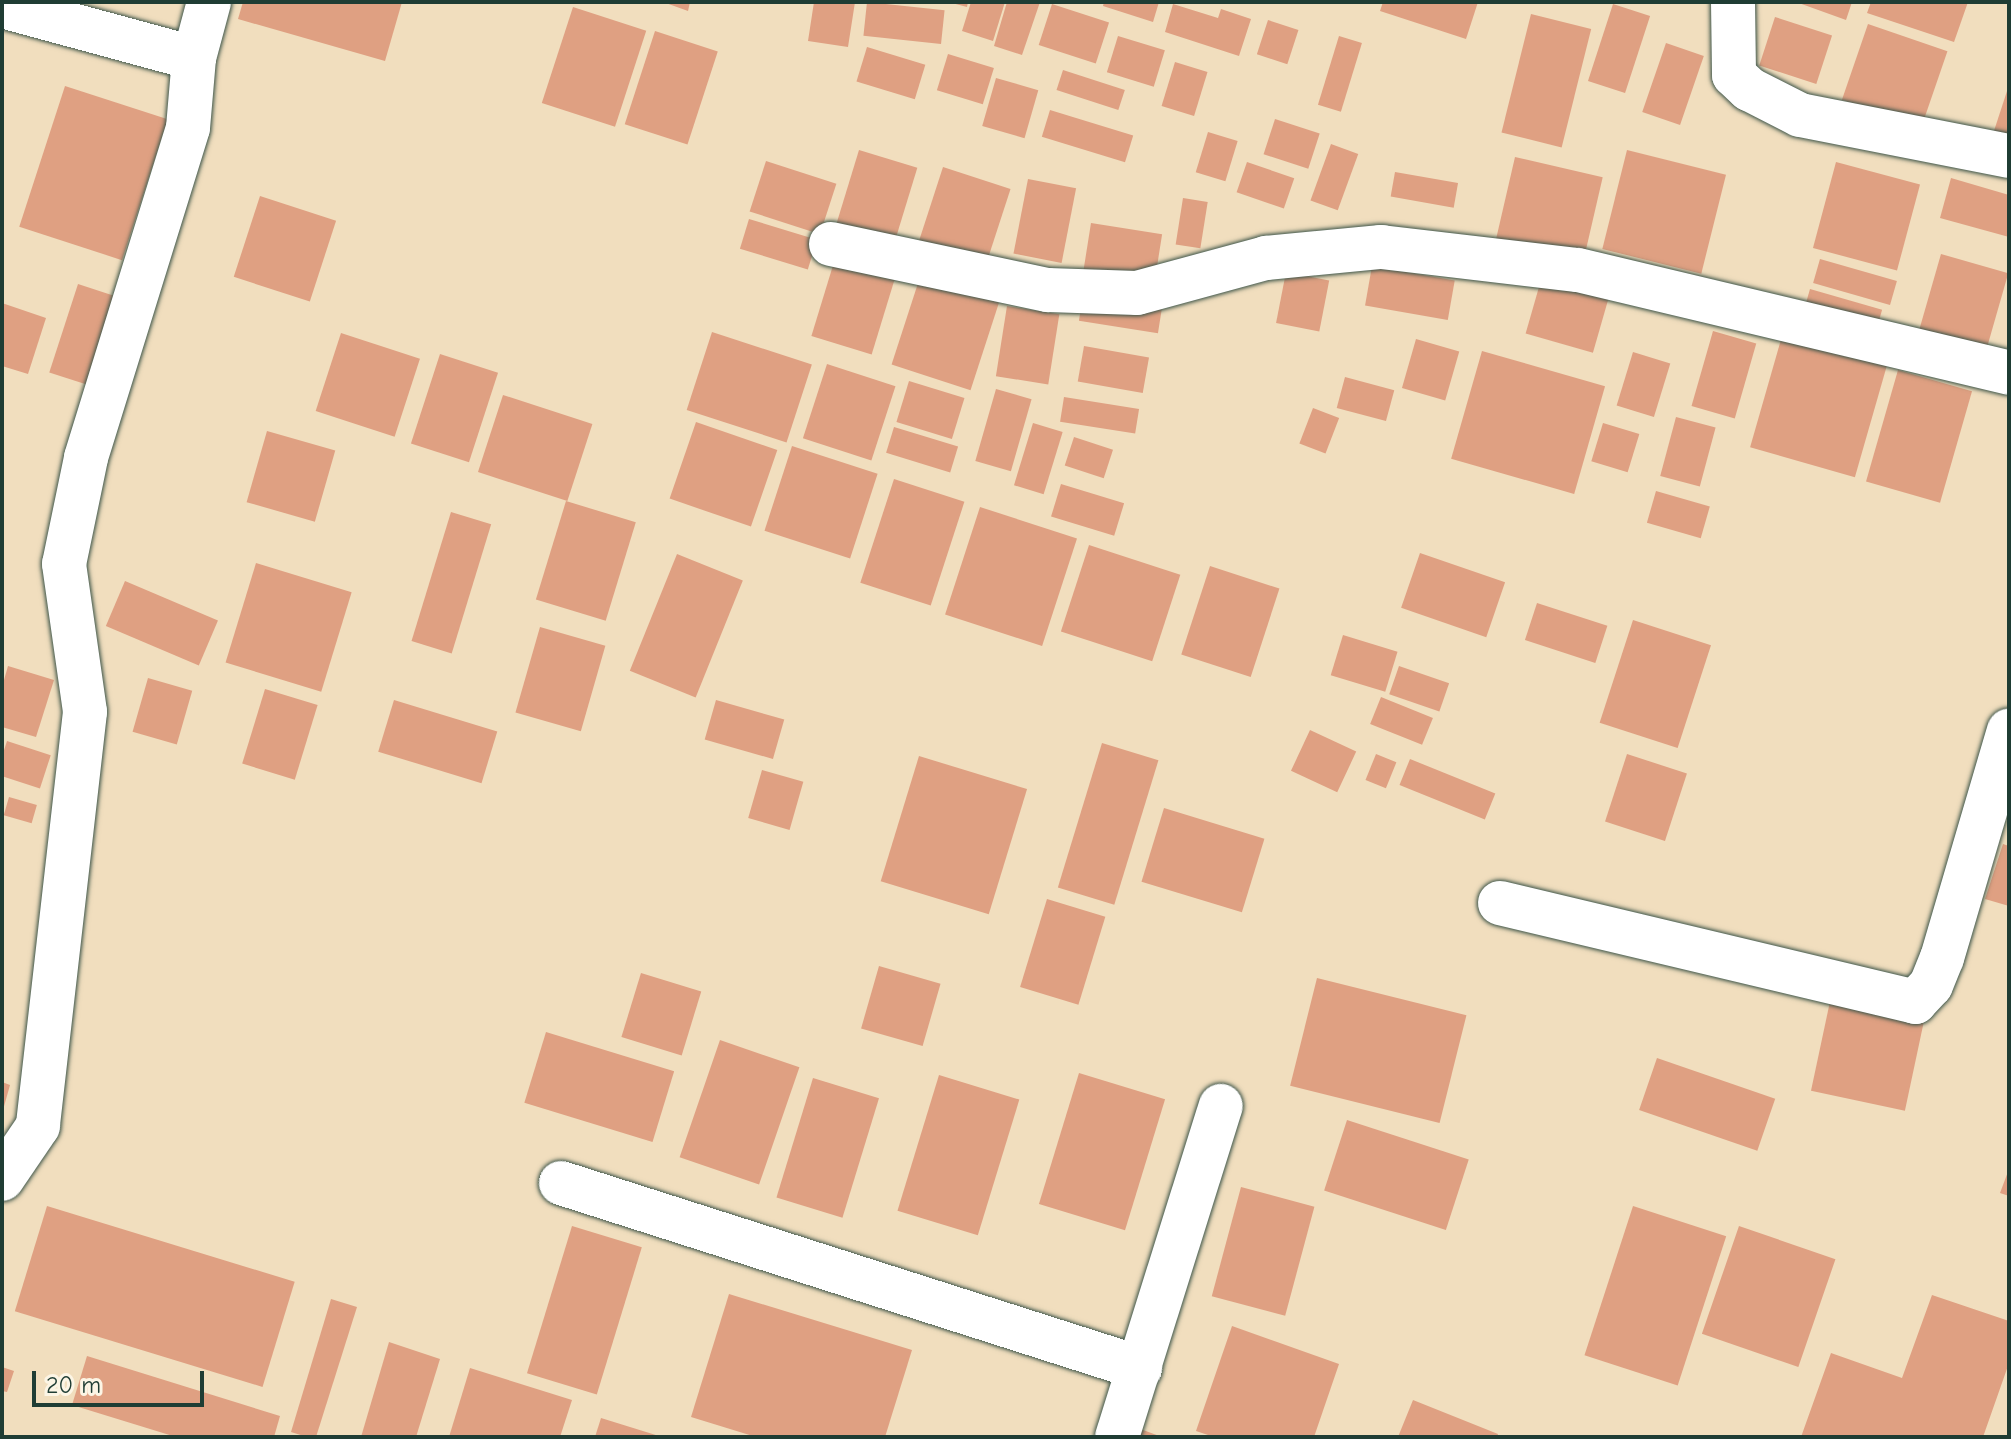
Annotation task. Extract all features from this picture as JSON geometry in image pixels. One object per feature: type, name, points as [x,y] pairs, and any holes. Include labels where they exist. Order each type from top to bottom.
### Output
[{"type":"street","points":[[2,1179],[38,1126],[85,712],[64,564],[86,458],[188,128],[194,58],[209,2]]},
{"type":"street","points":[[1733,2],[1734,75],[1749,89],[1800,115],[2009,156]]},
{"type":"street","points":[[2,6],[194,58]]},
{"type":"street","points":[[831,244],[1048,290],[1137,293],[1266,258],[1396,249],[1578,270],[2009,373]]},
{"type":"street","points":[[1500,903],[1915,1002],[1931,985],[1942,958],[2009,731]]},
{"type":"street","points":[[1117,1437],[1221,1106]]},
{"type":"street","points":[[561,1183],[1140,1368]]},
{"type":"building","points":[[243,2],[402,2],[385,61],[238,19]]},
{"type":"building","points":[[663,2],[690,2],[688,11]]},
{"type":"building","points":[[814,2],[855,2],[848,47],[808,41]]},
{"type":"building","points":[[867,2],[945,10],[941,44],[863,36]]},
{"type":"building","points":[[948,2],[968,2],[967,7]]},
{"type":"building","points":[[971,2],[1005,2],[993,41],[962,31]]},
{"type":"building","points":[[1007,2],[1040,2],[1022,55],[994,46]]},
{"type":"building","points":[[1104,2],[1159,2],[1153,22],[1103,6]]},
{"type":"building","points":[[1383,2],[1478,2],[1466,39],[1380,11]]},
{"type":"building","points":[[1796,2],[1852,2],[1846,20]]},
{"type":"building","points":[[1871,2],[1968,2],[1954,42],[1867,13]]},
{"type":"building","points":[[1052,4],[1109,23],[1096,63],[1039,45]]},
{"type":"building","points":[[1173,4],[1218,18],[1221,9],[1251,19],[1239,56],[1165,32]]},
{"type":"building","points":[[1613,4],[1650,16],[1625,93],[1588,81]]},
{"type":"building","points":[[573,7],[646,31],[615,127],[542,103]]},
{"type":"building","points":[[1531,14],[1591,29],[1562,147],[1501,132]]},
{"type":"building","points":[[1775,17],[1832,36],[1816,84],[1759,66]]},
{"type":"building","points":[[1268,20],[1298,30],[1287,64],[1257,54]]},
{"type":"building","points":[[1868,24],[1947,51],[1921,127],[1842,100]]},
{"type":"building","points":[[655,31],[718,51],[687,145],[625,124]]},
{"type":"building","points":[[1118,36],[1165,50],[1154,87],[1107,72]]},
{"type":"building","points":[[1339,36],[1362,43],[1341,112],[1318,105]]},
{"type":"building","points":[[1666,43],[1704,56],[1680,125],[1642,112]]},
{"type":"building","points":[[867,47],[925,65],[915,99],[856,81]]},
{"type":"building","points":[[948,54],[994,68],[983,104],[937,90]]},
{"type":"building","points":[[1175,62],[1208,72],[1194,116],[1162,106]]},
{"type":"building","points":[[1063,70],[1125,90],[1118,110],[1057,90]]},
{"type":"building","points":[[996,78],[1038,90],[1025,138],[982,126]]},
{"type":"building","points":[[65,86],[168,119],[122,260],[19,227]]},
{"type":"building","points":[[2009,88],[2009,143],[1992,137]]},
{"type":"building","points":[[1050,110],[1133,135],[1125,162],[1042,137]]},
{"type":"building","points":[[1275,119],[1320,134],[1308,169],[1264,154]]},
{"type":"building","points":[[1208,132],[1238,141],[1225,181],[1196,172]]},
{"type":"building","points":[[1331,144],[1358,154],[1338,210],[1310,200]]},
{"type":"building","points":[[859,150],[917,168],[892,250],[834,232]]},
{"type":"building","points":[[1627,150],[1726,175],[1701,274],[1602,249]]},
{"type":"building","points":[[1515,157],[1603,177],[1583,263],[1495,243]]},
{"type":"building","points":[[766,161],[836,184],[820,234],[750,211]]},
{"type":"building","points":[[1247,162],[1294,178],[1284,209],[1237,192]]},
{"type":"building","points":[[1836,162],[1920,185],[1897,270],[1813,248]]},
{"type":"building","points":[[943,167],[1011,189],[985,268],[917,246]]},
{"type":"building","points":[[1395,172],[1458,183],[1454,208],[1391,197]]},
{"type":"building","points":[[1951,178],[2009,195],[2009,237],[1940,218]]},
{"type":"building","points":[[1028,179],[1076,188],[1062,263],[1013,254]]},
{"type":"building","points":[[260,196],[336,221],[310,302],[234,277]]},
{"type":"building","points":[[1183,198],[1208,202],[1200,248],[1176,244]]},
{"type":"building","points":[[749,219],[817,240],[808,269],[740,249]]},
{"type":"building","points":[[1091,223],[1162,234],[1154,285],[1083,273]]},
{"type":"building","points":[[838,249],[898,267],[872,354],[811,336]]},
{"type":"building","points":[[1941,254],[2008,273],[1984,359],[1916,340]]},
{"type":"building","points":[[1820,259],[1897,281],[1890,305],[1813,283]]},
{"type":"building","points":[[1372,266],[1455,281],[1448,320],[1365,305]]},
{"type":"building","points":[[1286,272],[1329,280],[1319,331],[1276,323]]},
{"type":"building","points":[[1543,273],[1610,292],[1593,353],[1526,334]]},
{"type":"building","points":[[920,277],[999,303],[971,390],[892,364]]},
{"type":"building","points":[[78,284],[121,298],[92,386],[49,372]]},
{"type":"building","points":[[1810,289],[1882,310],[1874,339],[1801,319]]},
{"type":"building","points":[[1083,295],[1162,308],[1158,333],[1079,321]]},
{"type":"building","points":[[2,303],[46,318],[28,374],[2,366]]},
{"type":"building","points":[[1007,306],[1059,314],[1048,384],[996,376]]},
{"type":"building","points":[[1784,329],[1889,359],[1855,477],[1750,447]]},
{"type":"building","points":[[1713,331],[1756,343],[1735,418],[1692,406]]},
{"type":"building","points":[[712,332],[812,364],[787,442],[687,410]]},
{"type":"building","points":[[341,333],[420,359],[395,437],[316,411]]},
{"type":"building","points":[[1416,339],[1459,351],[1445,400],[1402,388]]},
{"type":"building","points":[[1084,346],[1149,357],[1143,393],[1078,381]]},
{"type":"building","points":[[1482,351],[1605,386],[1574,494],[1451,459]]},
{"type":"building","points":[[1633,352],[1670,363],[1654,417],[1617,406]]},
{"type":"building","points":[[440,354],[498,373],[469,462],[411,443]]},
{"type":"building","points":[[827,364],[895,386],[871,460],[803,438]]},
{"type":"building","points":[[1898,370],[1972,391],[1940,503],[1866,482]]},
{"type":"building","points":[[1345,377],[1394,390],[1386,421],[1337,408]]},
{"type":"building","points":[[909,381],[964,398],[952,439],[896,422]]},
{"type":"building","points":[[996,389],[1032,399],[1011,471],[975,461]]},
{"type":"building","points":[[503,395],[592,424],[567,501],[478,472]]},
{"type":"building","points":[[1064,397],[1139,409],[1135,434],[1060,422]]},
{"type":"building","points":[[1313,408],[1339,418],[1326,454],[1299,443]]},
{"type":"building","points":[[1676,417],[1716,428],[1700,487],[1660,476]]},
{"type":"building","points":[[696,422],[777,450],[751,527],[670,499]]},
{"type":"building","points":[[1033,423],[1063,432],[1044,494],[1014,485]]},
{"type":"building","points":[[1603,423],[1639,434],[1628,472],[1591,461]]},
{"type":"building","points":[[894,427],[958,447],[950,472],[886,453]]},
{"type":"building","points":[[267,431],[335,451],[315,522],[247,502]]},
{"type":"building","points":[[1074,437],[1113,450],[1104,478],[1065,466]]},
{"type":"building","points":[[792,446],[878,474],[850,558],[764,531]]},
{"type":"building","points":[[894,479],[964,502],[931,606],[860,583]]},
{"type":"building","points":[[1061,484],[1124,503],[1114,536],[1051,517]]},
{"type":"building","points":[[1656,491],[1710,506],[1701,538],[1647,523]]},
{"type":"building","points":[[566,501],[636,522],[606,621],[536,599]]},
{"type":"building","points":[[980,507],[1077,539],[1042,646],[945,614]]},
{"type":"building","points":[[451,512],[491,524],[452,653],[412,641]]},
{"type":"building","points":[[1089,545],[1180,575],[1152,661],[1061,632]]},
{"type":"building","points":[[1420,553],[1505,582],[1486,637],[1401,608]]},
{"type":"building","points":[[677,554],[743,581],[696,697],[630,671]]},
{"type":"building","points":[[256,563],[352,592],[321,692],[226,662]]},
{"type":"building","points":[[1210,566],[1279,589],[1251,677],[1181,654]]},
{"type":"building","points":[[125,581],[218,620],[199,666],[106,626]]},
{"type":"building","points":[[1537,603],[1607,626],[1595,663],[1525,640]]},
{"type":"building","points":[[1633,620],[1711,645],[1678,748],[1600,723]]},
{"type":"building","points":[[540,627],[605,646],[581,731],[515,713]]},
{"type":"building","points":[[1343,635],[1398,652],[1385,692],[1331,675]]},
{"type":"building","points":[[8,666],[54,680],[36,737],[2,727],[2,687]]},
{"type":"building","points":[[1399,666],[1449,683],[1439,712],[1389,694]]},
{"type":"building","points":[[148,678],[192,691],[177,745],[133,732]]},
{"type":"building","points":[[265,689],[318,705],[295,780],[242,764]]},
{"type":"building","points":[[1381,697],[1433,718],[1422,745],[1370,724]]},
{"type":"building","points":[[394,700],[497,732],[481,783],[378,752]]},
{"type":"building","points":[[716,700],[784,720],[773,759],[705,739]]},
{"type":"building","points":[[1310,730],[1356,752],[1337,792],[1291,771]]},
{"type":"building","points":[[7,741],[51,755],[40,789],[2,776],[2,756]]},
{"type":"building","points":[[1102,743],[1158,760],[1114,905],[1058,887]]},
{"type":"building","points":[[1376,754],[1396,762],[1386,788],[1366,780]]},
{"type":"building","points":[[1627,754],[1687,773],[1665,841],[1605,822]]},
{"type":"building","points":[[919,756],[1027,789],[989,914],[881,881]]},
{"type":"building","points":[[1410,759],[1495,793],[1485,819],[1400,785]]},
{"type":"building","points":[[762,770],[803,782],[790,830],[748,818]]},
{"type":"building","points":[[9,797],[37,805],[32,823],[4,815]]},
{"type":"building","points":[[1164,808],[1264,839],[1242,912],[1141,882]]},
{"type":"building","points":[[2003,844],[2009,846],[2009,906],[1985,899]]},
{"type":"building","points":[[1047,899],[1105,917],[1078,1005],[1020,987]]},
{"type":"building","points":[[879,966],[941,984],[923,1046],[861,1028]]},
{"type":"building","points":[[641,973],[701,991],[682,1055],[621,1037]]},
{"type":"building","points":[[1317,978],[1466,1015],[1440,1123],[1290,1086]]},
{"type":"building","points":[[1832,992],[1926,1012],[1905,1111],[1811,1091]]},
{"type":"building","points":[[546,1032],[674,1071],[653,1142],[524,1103]]},
{"type":"building","points":[[720,1040],[799,1067],[759,1185],[680,1157]]},
{"type":"building","points":[[1657,1058],[1775,1099],[1757,1151],[1639,1110]]},
{"type":"building","points":[[1079,1073],[1165,1099],[1125,1230],[1039,1204]]},
{"type":"building","points":[[939,1075],[1019,1100],[978,1235],[897,1211]]},
{"type":"building","points":[[813,1078],[879,1098],[842,1218],[776,1198]]},
{"type":"building","points":[[2,1082],[10,1085],[3,1110],[2,1110]]},
{"type":"building","points":[[1347,1120],[1469,1160],[1446,1230],[1324,1190]]},
{"type":"building","points":[[2009,1169],[2009,1196],[2000,1193]]},
{"type":"building","points":[[1241,1187],[1314,1207],[1285,1316],[1212,1296]]},
{"type":"building","points":[[47,1206],[295,1282],[263,1387],[15,1311]]},
{"type":"building","points":[[1633,1206],[1726,1236],[1678,1386],[1584,1355]]},
{"type":"building","points":[[572,1226],[642,1247],[597,1395],[527,1373]]},
{"type":"building","points":[[1739,1226],[1835,1259],[1798,1367],[1702,1334]]},
{"type":"building","points":[[729,1294],[912,1350],[885,1437],[756,1437],[691,1417]]},
{"type":"building","points":[[1932,1295],[2009,1321],[2009,1363],[1983,1437],[1801,1437],[1831,1353],[1902,1378]]},
{"type":"building","points":[[331,1299],[357,1307],[316,1437],[307,1437],[291,1432]]},
{"type":"building","points":[[1232,1326],[1339,1364],[1314,1437],[1214,1437],[1196,1431]]},
{"type":"building","points":[[389,1342],[440,1359],[416,1437],[361,1437]]},
{"type":"building","points":[[87,1356],[280,1416],[274,1437],[176,1437],[72,1405]]},
{"type":"building","points":[[2,1367],[14,1371],[7,1392],[2,1391]]},
{"type":"building","points":[[470,1368],[572,1400],[560,1437],[449,1437]]},
{"type":"building","points":[[1413,1400],[1498,1434],[1497,1437],[1398,1437]]},
{"type":"building","points":[[601,1418],[659,1436],[659,1437],[595,1437]]},
{"type":"building","points":[[1135,1427],[1162,1437],[1131,1437]]}]
